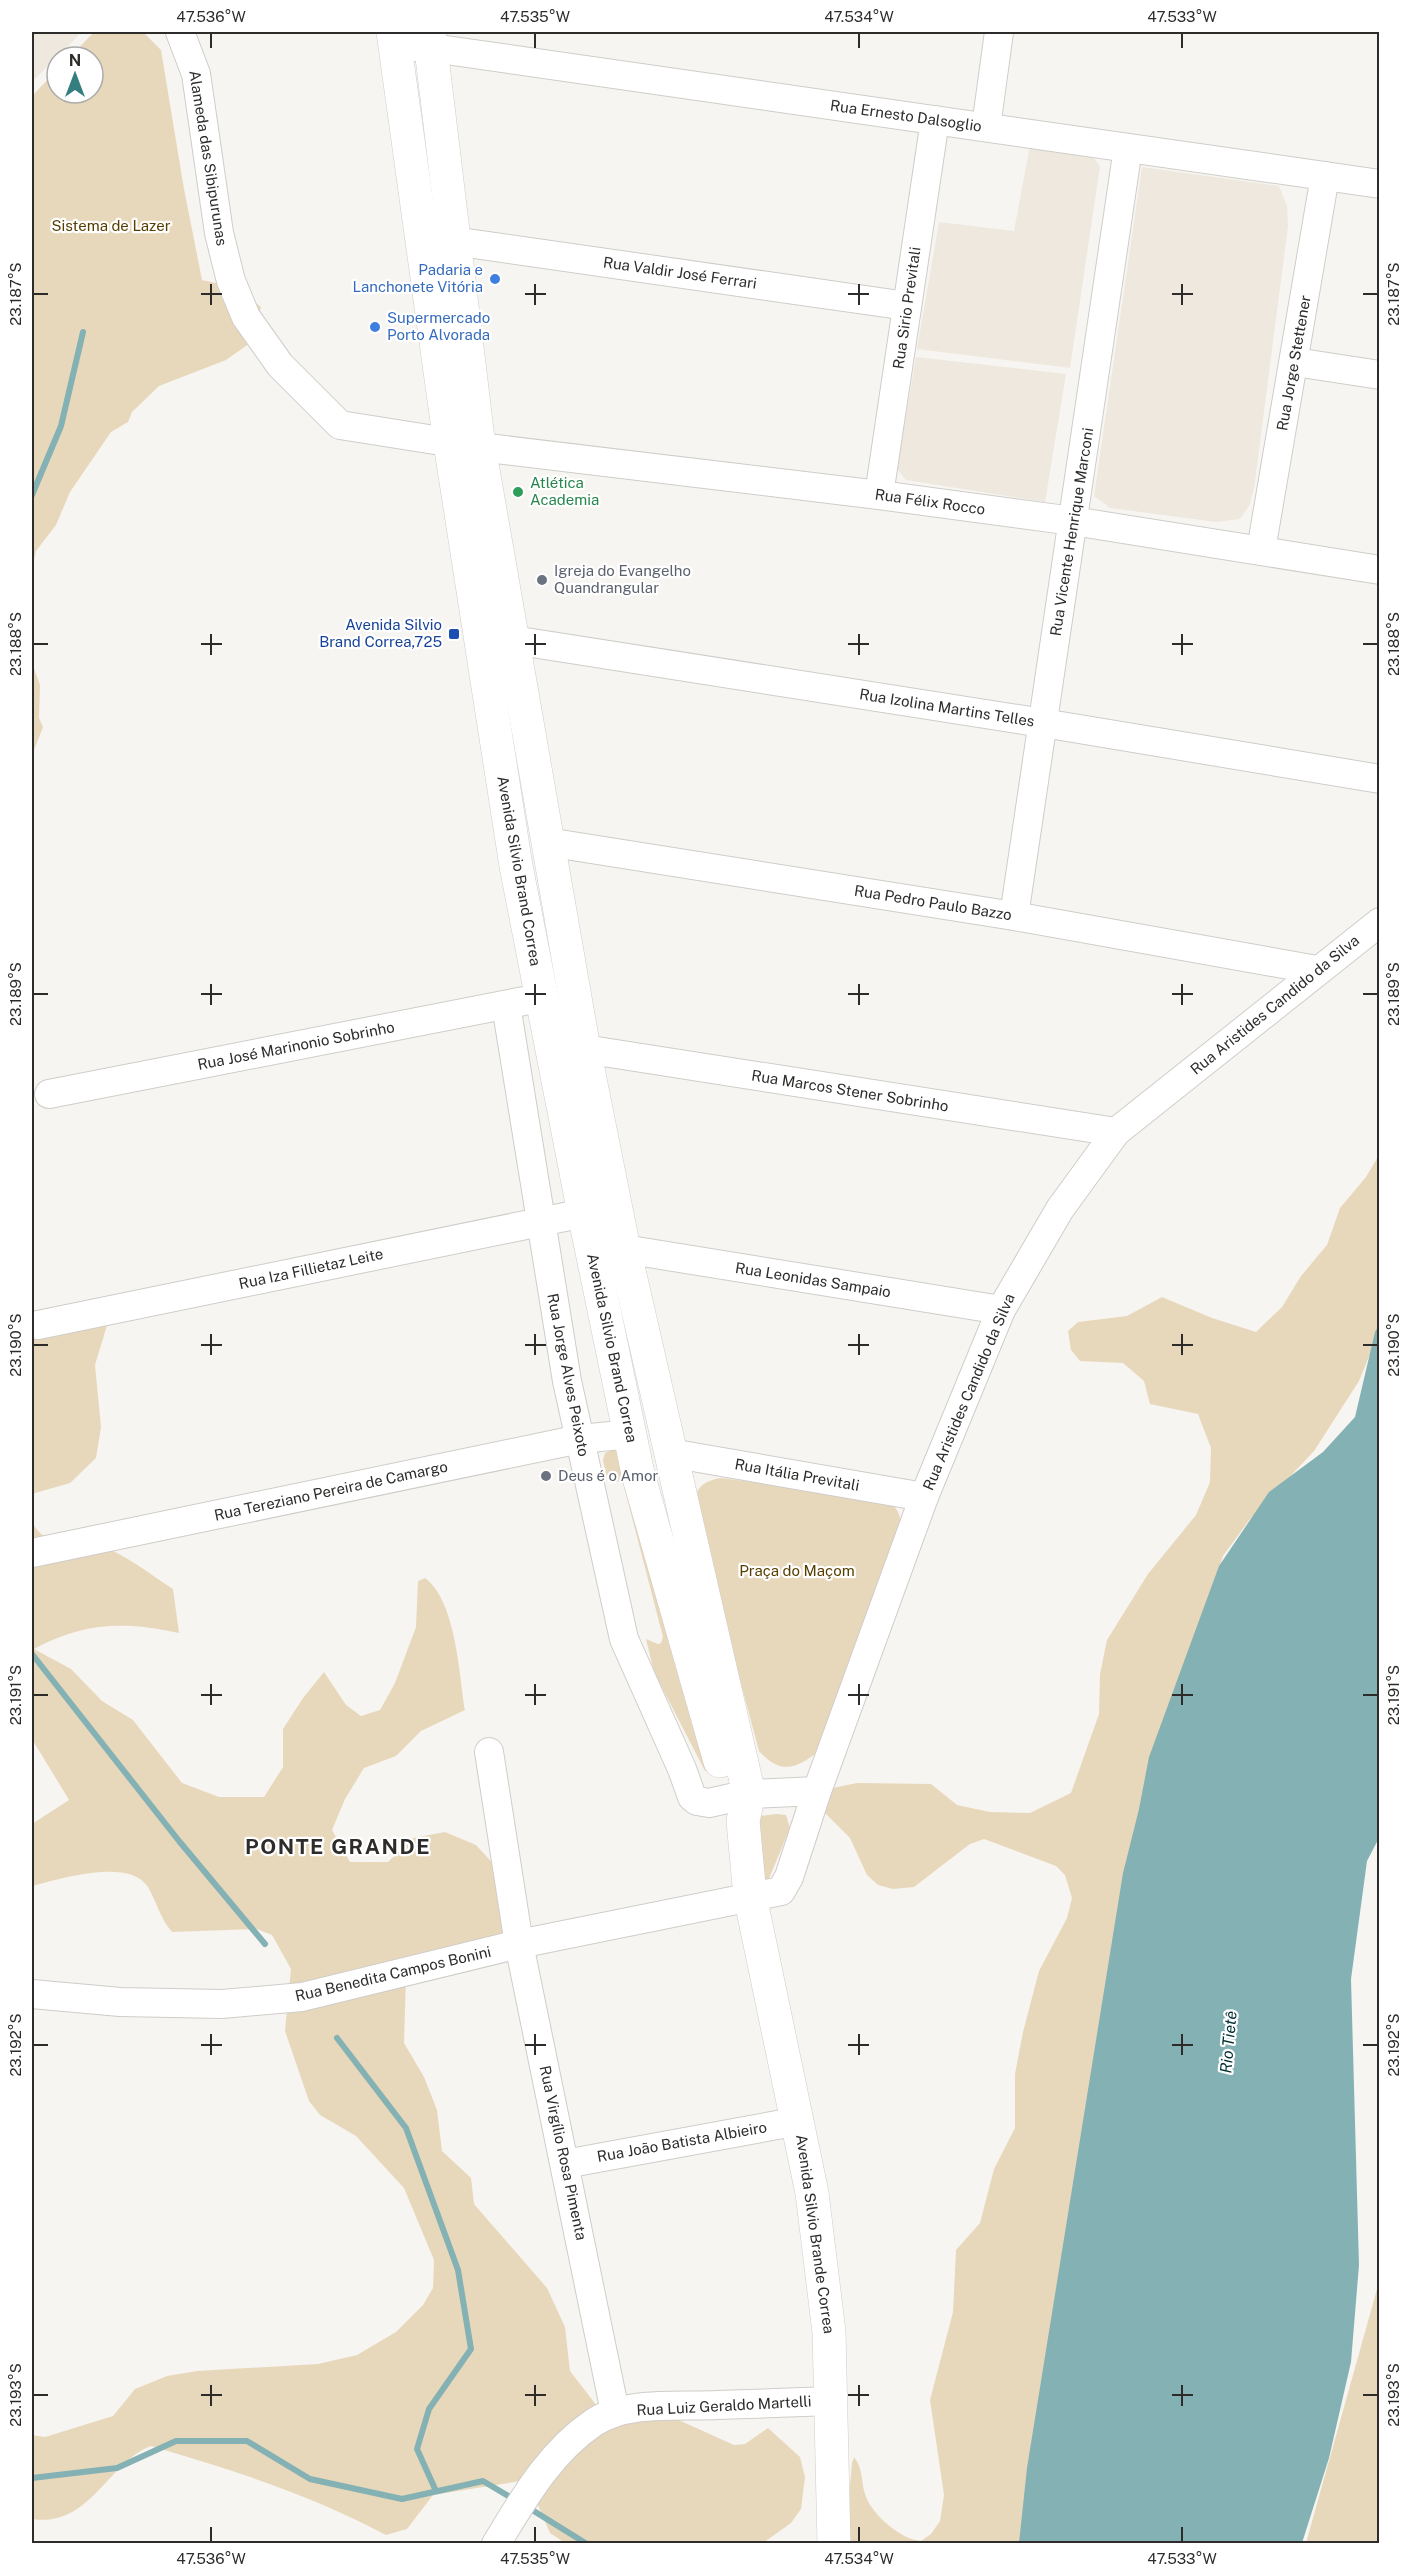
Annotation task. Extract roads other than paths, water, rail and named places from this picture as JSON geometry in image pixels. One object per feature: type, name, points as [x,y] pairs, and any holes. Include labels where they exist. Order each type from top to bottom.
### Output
[{"type":"main road","name":"Avenida Silvio Brand Correa","points":[[394,39],[464,445],[514,854],[584,1213],[638,1474],[741,1804]]},
{"type":"main road","name":"Avenida Silvio Brand Correa","points":[[430,40],[453,241],[464,445],[513,640],[584,1049],[741,1804]]},
{"type":"main road","name":"Avenida Silvio Brande Correa","points":[[741,1804],[750,1896],[799,2121],[812,2193],[826,2309],[832,2401],[834,2544]]},
{"type":"street","name":"Alameda das Sibipurunas","points":[[180,32],[196,74],[219,233],[231,281],[246,316],[280,365],[340,425],[464,445]]},
{"type":"street","points":[[986,128],[999,32]]},
{"type":"street","name":"Avenida Silvio Brand Correa","points":[[394,39],[430,40]]},
{"type":"street","name":"Rua Ernesto Dalsoglio","points":[[430,40],[986,128],[1380,184]]},
{"type":"street","name":"Rua Sirio Previtali","points":[[879,495],[935,120]]},
{"type":"street","name":"Rua Vicente Henrique Marconi","points":[[1014,916],[1128,148]]},
{"type":"street","name":"Rua Jorge Stettener","points":[[1261,550],[1295,362],[1325,176]]},
{"type":"street","name":"Rua Valdir José Ferrari","points":[[453,241],[907,306]]},
{"type":"street","points":[[1295,362],[1380,375]]},
{"type":"street","name":"Rua Félix Rocco","points":[[464,445],[1073,521],[1380,570]]},
{"type":"street","name":"Rua Izolina Martins Telles","points":[[513,640],[1043,723],[1380,780]]},
{"type":"street","name":"Rua Pedro Paulo Bazzo","points":[[547,842],[1014,916],[1317,970]]},
{"type":"street","name":"Rua Aristides Candido da Silva","points":[[750,1896],[781,1891],[789,1877],[817,1791],[924,1497],[1001,1310],[1060,1209],[1116,1132],[1380,922]]},
{"type":"street","name":"Rua José Marinonio Sobrinho","points":[[49,1094],[542,998]]},
{"type":"street","name":"Rua Jorge Alves Peixoto","points":[[506,1005],[567,1381],[624,1640],[682,1769],[692,1797],[703,1803],[741,1804],[817,1791]]},
{"type":"street","name":"Rua Marcos Stener Sobrinho","points":[[584,1049],[1116,1132]]},
{"type":"street","name":"Rua Iza Fillietaz Leite","points":[[38,1325],[584,1213]]},
{"type":"street","name":"Rua Leonidas Sampaio","points":[[624,1249],[1001,1310]]},
{"type":"street","name":"Rua Tereziano Pereira de Camargo","points":[[32,1552],[580,1440],[631,1434]]},
{"type":"street","name":"Rua Itália Previtali","points":[[670,1454],[924,1497]]},
{"type":"street","name":"Rua Virgílio Rosa Pimenta","points":[[489,1752],[519,1944],[566,2164],[615,2412]]},
{"type":"street","name":"Rua Benedita Campos Bonini","points":[[32,1994],[120,2002],[222,2004],[302,1997],[519,1944],[750,1896]]},
{"type":"street","name":"Rua João Batista Albieiro","points":[[566,2164],[799,2121]]},
{"type":"street","name":"Rua Luiz Geraldo Martelli","points":[[615,2412],[648,2408],[832,2401]]},
{"type":"street","points":[[502,2534],[533,2484],[561,2449],[594,2422],[615,2412]]},
{"type":"water","name":"Rio Tietê","points":[[1379,1325],[1380,1836],[1367,1861],[1351,1979],[1359,2265],[1351,2362],[1329,2458],[1302,2543],[1019,2543],[1027,2468],[1123,1873],[1149,1757],[1219,1566],[1269,1492],[1323,1452],[1355,1417],[1375,1332]]},
{"type":"waterway","points":[[32,495],[61,426],[83,332]]},
{"type":"waterway","points":[[32,1654],[179,1841],[265,1944]]},
{"type":"waterway","points":[[337,2038],[406,2128],[458,2270],[471,2349],[429,2409],[417,2449],[436,2491]]},
{"type":"waterway","points":[[32,2478],[117,2468],[176,2441],[247,2441],[310,2479],[402,2499],[483,2481],[515,2500]]},
{"type":"waterway","points":[[529,2508],[587,2544]]},
{"type":"place","name":"Padaria e Lanchonete Vitória","points":[[495,279]]},
{"type":"place","name":"Supermercado Porto Alvorada","points":[[375,327]]},
{"type":"place","name":"Atlética Academia","points":[[518,492]]},
{"type":"place","name":"Igreja do Evangelho Quandrangular","points":[[542,580]]},
{"type":"place","name":"Avenida Silvio Brand Correa,725","points":[[454,634]]},
{"type":"place","name":"Deus é o Amor","points":[[546,1476]]},
{"type":"district","name":"PONTE GRANDE","points":[[338,1847]]},
{"type":"park label","name":"Sistema de Lazer","points":[[111,226]]},
{"type":"park label","name":"Praça do Maçom","points":[[797,1571]]}]
